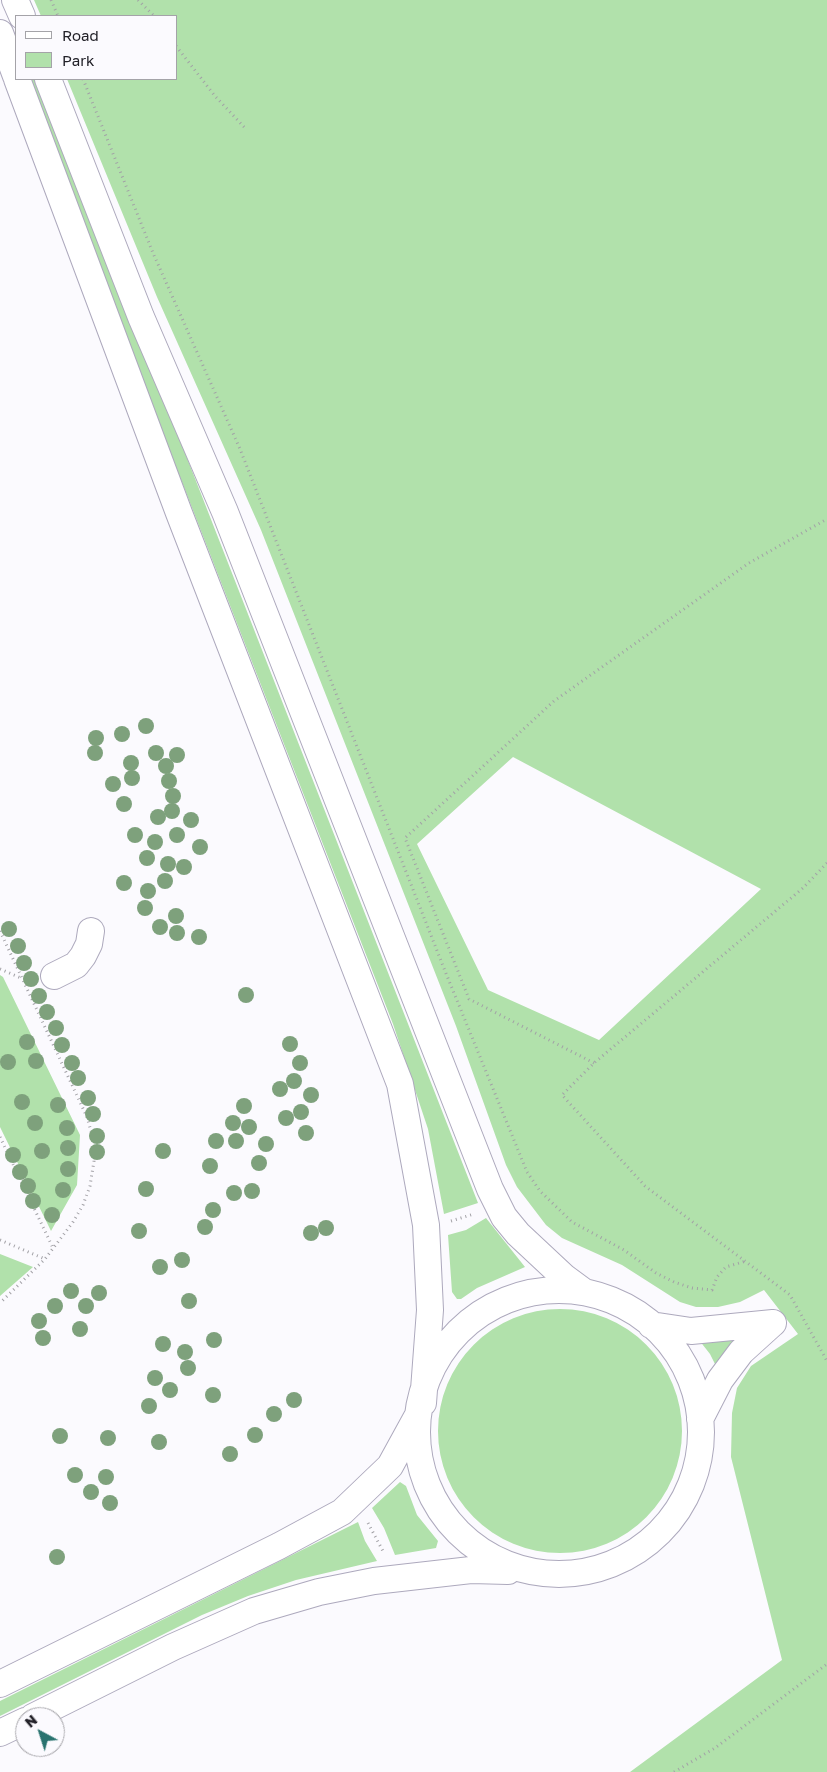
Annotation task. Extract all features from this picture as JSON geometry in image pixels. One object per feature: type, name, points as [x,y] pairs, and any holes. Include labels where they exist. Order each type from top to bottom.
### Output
[{"type":"street","points":[[15,0],[22,15]]},
{"type":"street","points":[[0,33],[15,72]]},
{"type":"street","points":[[18,80],[179,513],[400,1084],[426,1216],[430,1310],[421,1453],[424,1474],[436,1503],[457,1530],[484,1556],[504,1567],[525,1572]]},
{"type":"street","points":[[48,80],[141,317],[225,512],[490,1189],[504,1217],[518,1234],[564,1278],[583,1291]]},
{"type":"street","points":[[54,976],[76,965],[83,956],[91,931]]},
{"type":"street","points":[[0,1684],[279,1546],[342,1512],[390,1466],[423,1404],[430,1379],[440,1358],[453,1338],[485,1310],[505,1300],[540,1290],[555,1288],[583,1291],[606,1297],[626,1306],[651,1325],[676,1351],[687,1370],[696,1390],[700,1419],[696,1464],[689,1487],[669,1520],[648,1542],[622,1558],[584,1570],[559,1573],[471,1570],[374,1581],[319,1592],[254,1611],[173,1647],[52,1707]]},
{"type":"street","points":[[651,1325],[691,1331],[773,1323],[736,1359],[720,1380],[700,1419]]},
{"type":"street","points":[[0,1733],[15,1726]]},
{"type":"path","points":[[51,0],[58,15]]},
{"type":"path","points":[[138,0],[153,15]]},
{"type":"path","points":[[178,49],[215,96],[245,128]]},
{"type":"path","points":[[83,80],[153,253],[240,449],[449,981],[527,1172],[540,1191],[572,1222],[589,1233],[624,1250],[656,1273],[674,1282],[692,1288],[712,1290],[717,1277],[726,1267],[746,1261]]},
{"type":"path","points":[[594,1063],[469,999],[405,838],[554,701],[749,563],[827,519]]},
{"type":"path","points":[[827,863],[803,888],[594,1063],[562,1095],[645,1186],[790,1295],[827,1360]]},
{"type":"path","points":[[0,931],[87,1117],[93,1138],[94,1161],[90,1186],[83,1205],[45,1259],[0,1303]]},
{"type":"path","points":[[0,969],[22,978]]},
{"type":"path","points":[[0,1137],[53,1248]]},
{"type":"path","points":[[446,1223],[481,1211]]},
{"type":"path","points":[[0,1240],[45,1259]]},
{"type":"path","points":[[365,1516],[387,1560]]},
{"type":"path","points":[[674,1772],[715,1748],[827,1664]]},
{"type":"green space","points":[[34,0],[827,0],[827,1772],[630,1772],[782,1660],[731,1457],[732,1413],[737,1388],[751,1366],[798,1334],[764,1290],[740,1302],[718,1307],[696,1307],[680,1302],[622,1265],[562,1238],[546,1225],[517,1187],[506,1165],[456,1026],[261,530],[157,297],[67,80],[178,80],[178,15],[41,15]],"holes":[[[513,757],[761,889],[599,1040],[488,990],[417,844]]]},
{"type":"green space","points":[[25,80],[39,80],[478,1203],[444,1214],[428,1129],[393,1024]]},
{"type":"green space","points":[[0,975],[3,977],[80,1135],[77,1185],[51,1231],[0,1127]]},
{"type":"green space","points":[[486,1218],[525,1267],[477,1288],[461,1299],[457,1299],[452,1292],[448,1235],[466,1230]]},
{"type":"green space","points":[[0,1254],[33,1267],[0,1296]]},
{"type":"green space","points":[[548,1309],[572,1309],[595,1314],[618,1323],[638,1336],[655,1353],[673,1384],[680,1407],[682,1431],[680,1455],[668,1489],[655,1509],[638,1526],[618,1539],[595,1548],[572,1553],[548,1553],[525,1548],[502,1539],[482,1526],[465,1509],[452,1489],[443,1466],[438,1443],[438,1419],[443,1396],[452,1373],[465,1353],[482,1336],[502,1323],[525,1314]]},
{"type":"green space","points":[[749,1334],[716,1366],[710,1354],[699,1340]]},
{"type":"green space","points":[[400,1482],[406,1486],[417,1515],[438,1541],[436,1548],[395,1555],[384,1528],[372,1508]]},
{"type":"green space","points":[[358,1522],[365,1541],[377,1561],[296,1580],[248,1596],[202,1615],[0,1716],[0,1701]]}]
